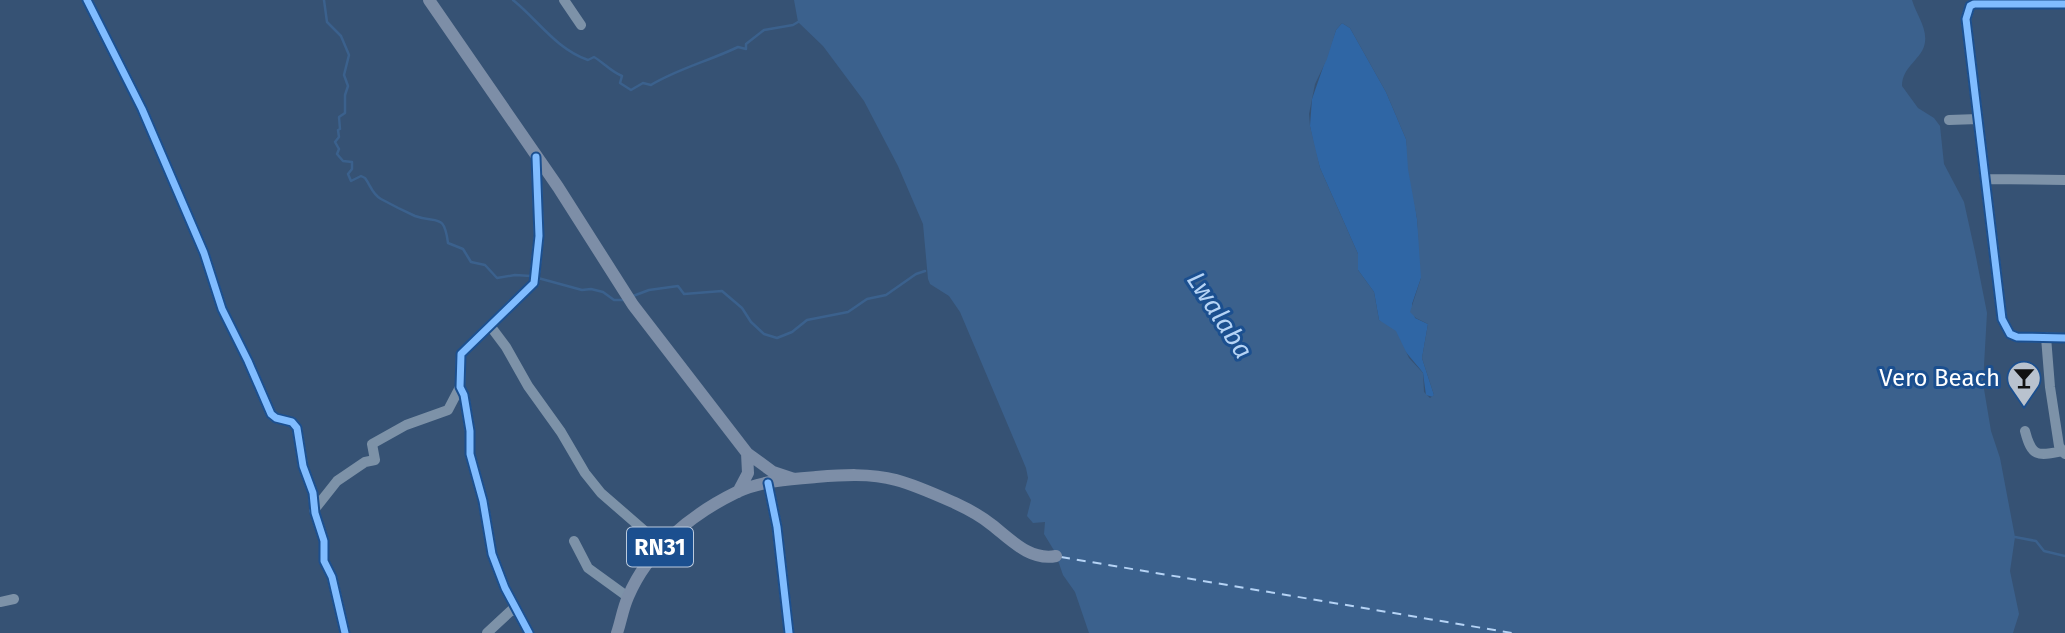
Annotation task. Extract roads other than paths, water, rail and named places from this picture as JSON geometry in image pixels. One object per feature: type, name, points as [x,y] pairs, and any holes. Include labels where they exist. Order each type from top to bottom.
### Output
[{"type":"main road","points":[[429,0],[630,300],[747,453],[773,472],[794,479]]},
{"type":"main road","points":[[738,492],[749,471],[747,453]]},
{"type":"main road","points":[[738,492],[794,479],[859,475],[897,480],[980,516],[1014,545],[1042,556],[1056,556]]},
{"type":"main road","name":"RN31","points":[[617,633],[628,597],[662,545],[689,521],[738,492]]},
{"type":"street","points":[[87,0],[142,109],[204,253],[222,309],[271,414],[292,422],[297,428],[303,466],[313,493],[314,510],[324,541],[324,561],[332,578],[345,633]]},
{"type":"street","points":[[564,0],[581,25]]},
{"type":"street","points":[[2065,4],[1970,3],[1966,19],[2002,319],[2010,334],[2017,337],[2065,338],[2065,344]]},
{"type":"street","points":[[1949,120],[1978,118]]},
{"type":"street","points":[[529,633],[505,588],[492,554],[483,501],[470,452],[470,431],[464,395],[460,387],[461,354],[534,283],[540,236],[536,157]]},
{"type":"street","points":[[1986,179],[2065,180]]},
{"type":"street","points":[[491,327],[601,494],[662,545]]},
{"type":"street","points":[[2025,431],[2030,448],[2036,454],[2042,456],[2064,453],[2059,446],[2046,337]]},
{"type":"street","points":[[314,510],[337,481],[365,462],[375,459],[372,444],[406,425],[446,411],[460,387]]},
{"type":"street","points":[[768,483],[789,633]]},
{"type":"street","points":[[573,541],[588,568],[628,597]]},
{"type":"street","points":[[0,602],[14,599]]},
{"type":"street","points":[[487,633],[515,607]]},
{"type":"water","name":"Lwalaba","points":[[794,0],[1912,0],[1923,26],[1925,42],[1921,53],[1905,73],[1902,86],[1918,108],[1934,118],[1940,126],[1944,164],[1964,202],[1987,313],[1983,383],[2015,537],[2010,571],[2019,614],[2013,633],[1089,633],[1075,592],[1063,575],[1055,552],[1044,534],[1045,522],[1033,523],[1027,516],[1031,500],[1025,489],[1028,478],[1026,468],[960,312],[949,296],[930,284],[923,224],[898,166],[864,101],[823,46],[798,22]],"holes":[[[1342,23],[1350,28],[1386,92],[1406,139],[1408,169],[1417,219],[1421,278],[1410,312],[1428,324],[1422,358],[1434,395],[1430,398],[1424,392],[1423,373],[1409,358],[1396,331],[1379,320],[1374,292],[1358,270],[1358,254],[1320,168],[1310,126],[1309,114],[1315,84],[1327,59],[1336,30]]]},
{"type":"waterway","points":[[324,0],[327,22],[341,36],[349,55],[344,75],[348,86],[345,113],[339,117],[339,137],[335,142],[339,149],[337,154],[343,161],[352,162],[352,169],[348,174],[351,181],[361,176],[381,199],[415,216],[442,223],[448,243],[463,249],[471,262],[485,265],[497,278],[531,276]]},
{"type":"waterway","points":[[513,0],[566,49],[588,60],[594,57],[622,76],[620,83],[631,90],[643,83],[651,85],[738,47],[746,49],[746,44],[764,30],[798,22]]},
{"type":"waterway","points":[[633,296],[649,290],[678,286],[684,294],[722,291],[742,308],[751,322],[764,334],[777,338],[792,332],[807,320],[848,312],[867,299],[886,295],[916,274],[925,271]]},
{"type":"waterway","points":[[538,278],[582,290],[603,292],[614,300],[624,300]]},
{"type":"waterway","points":[[2015,537],[2036,541],[2044,551],[2065,556]]},
{"type":"place","name":"Vero Beach","points":[[2024,408]]}]
